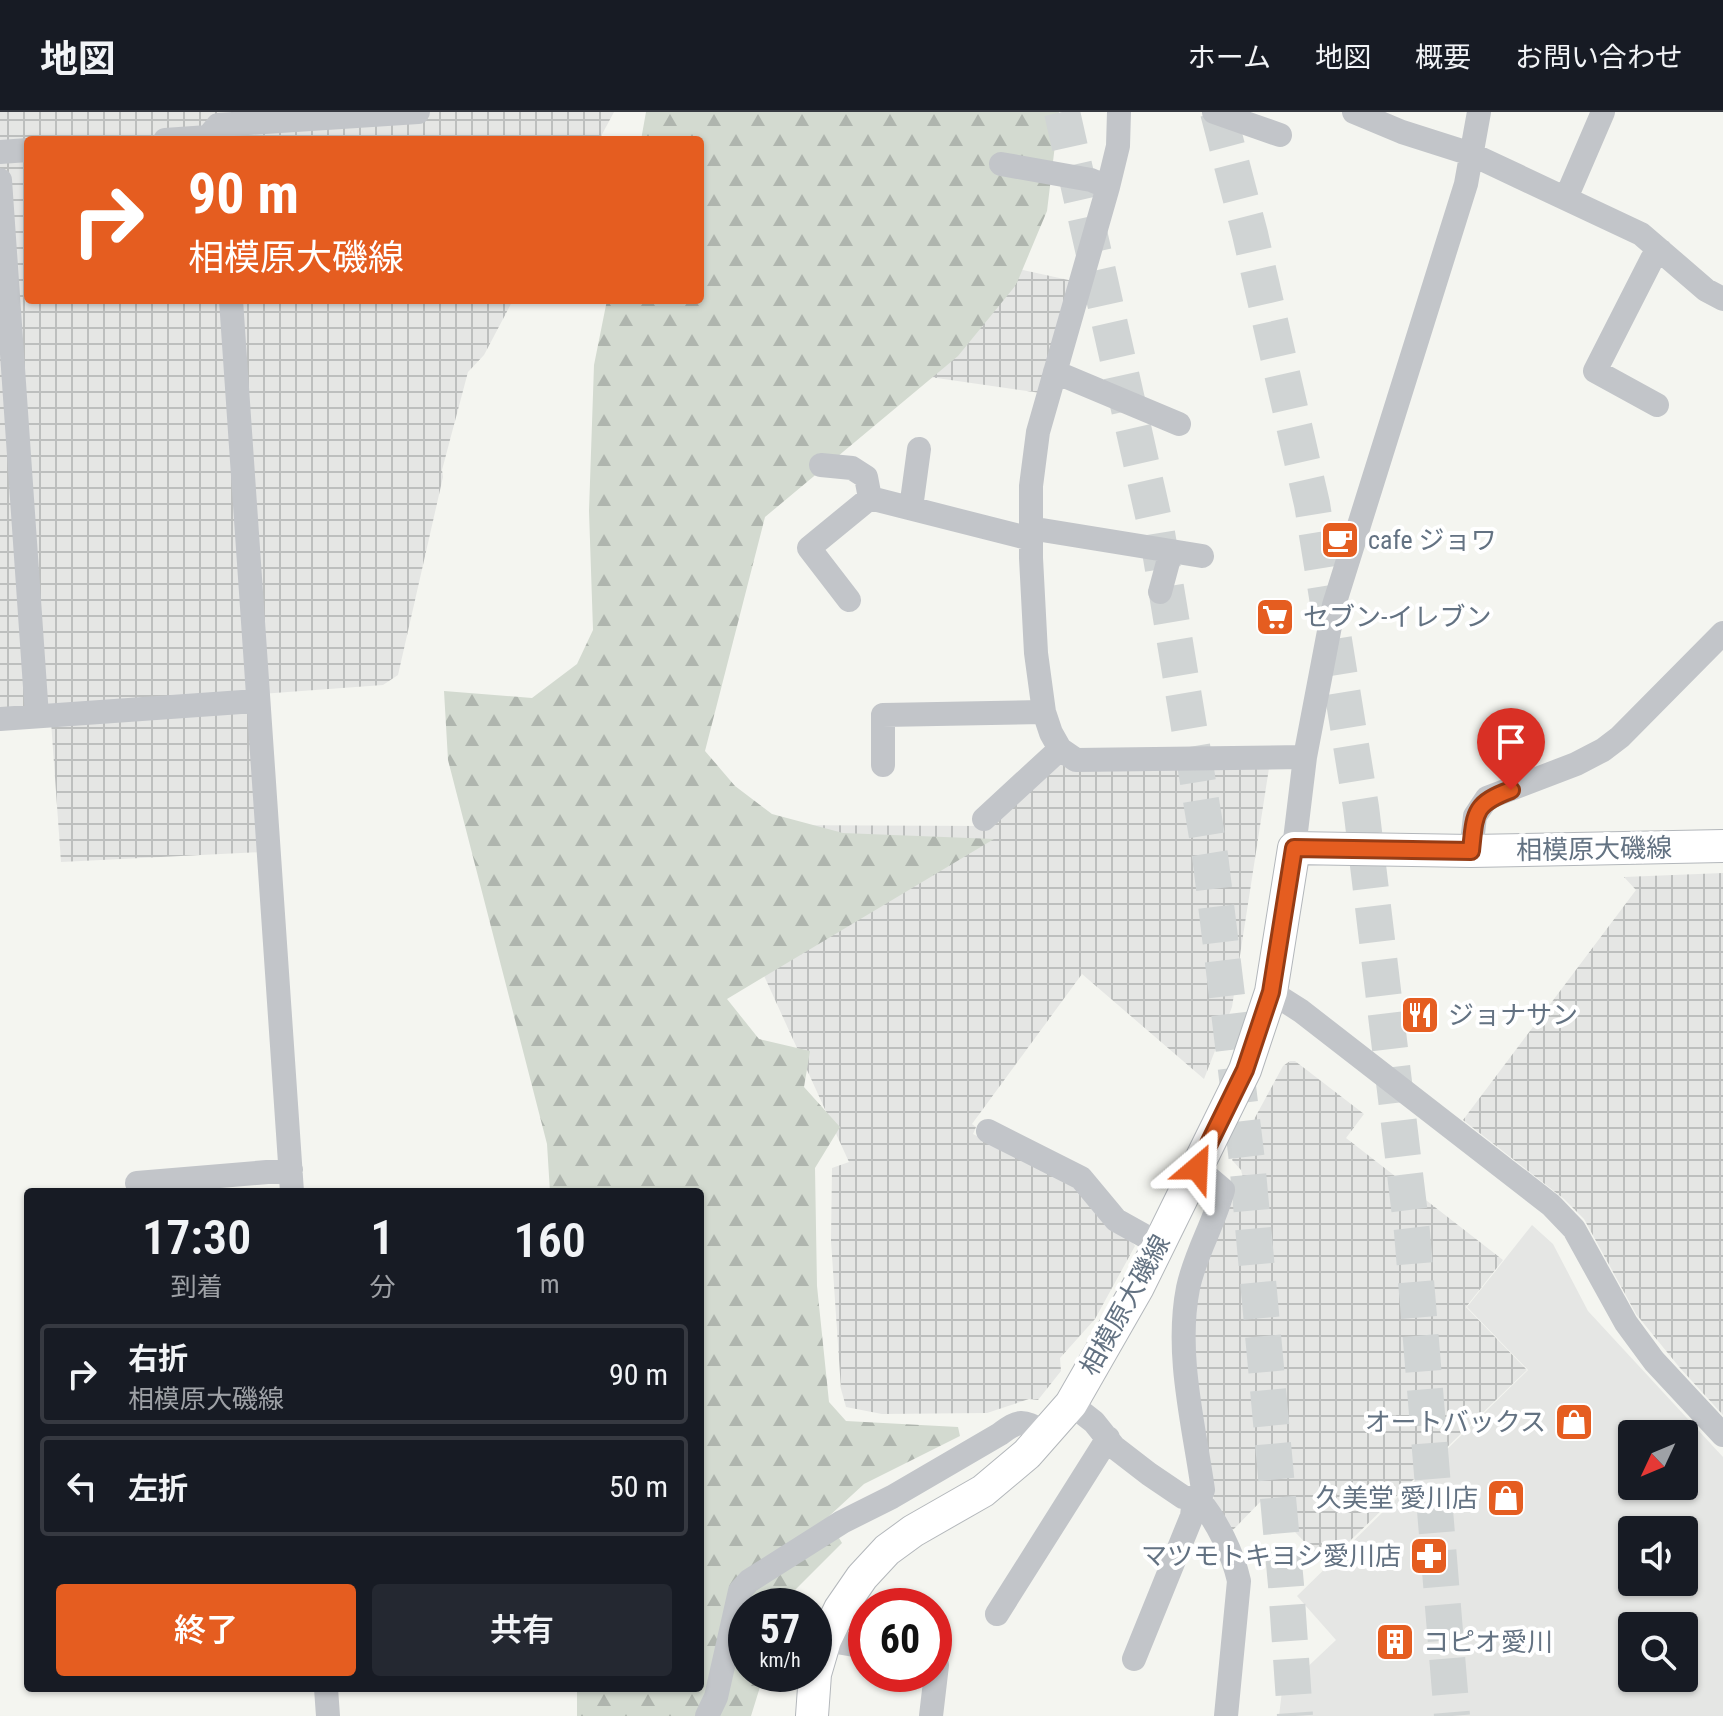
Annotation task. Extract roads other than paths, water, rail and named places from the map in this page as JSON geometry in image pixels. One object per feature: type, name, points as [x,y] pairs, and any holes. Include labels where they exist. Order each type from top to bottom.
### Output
[{"type":"main road","name":"相模原大磯線","points":[[832,1626],[862,1577],[887,1550],[913,1531],[983,1491],[1027,1454],[1071,1404],[1159,1244],[1245,1070],[1271,992],[1294,848],[1471,851],[1723,846]]},
{"type":"main road","name":"相模原大磯線","points":[[812,1716],[814,1692]]},
{"type":"street","points":[[218,126],[418,112]]},
{"type":"street","points":[[1119,112],[1118,146],[1038,432],[1031,486],[1036,653],[1044,712],[1060,749],[1076,760],[1305,757]]},
{"type":"street","points":[[1214,112],[1280,135]]},
{"type":"street","points":[[1354,112],[1402,132],[1471,154],[1641,234],[1706,290],[1723,299]]},
{"type":"street","points":[[1294,848],[1305,757],[1334,605],[1453,224],[1479,112]]},
{"type":"street","points":[[1566,198],[1603,112]]},
{"type":"street","points":[[0,152],[24,150]]},
{"type":"street","points":[[1001,164],[1091,180],[1108,187]]},
{"type":"street","points":[[0,180],[37,716]]},
{"type":"street","points":[[1657,405],[1595,371],[1652,259],[1661,251]]},
{"type":"street","points":[[151,1185],[291,1181],[231,304]]},
{"type":"street","points":[[1055,372],[1179,424]]},
{"type":"street","points":[[911,508],[919,449]]},
{"type":"street","points":[[821,465],[852,468],[866,477],[870,498]]},
{"type":"street","points":[[849,600],[803,541],[870,498],[1031,535],[1042,530],[1202,556]]},
{"type":"street","points":[[1160,592],[1171,551]]},
{"type":"street","points":[[1471,851],[1475,816],[1487,798],[1576,764],[1603,750],[1620,737],[1723,633]]},
{"type":"street","points":[[0,719],[257,701]]},
{"type":"street","points":[[883,765],[883,703],[1044,712]]},
{"type":"street","points":[[984,819],[1060,749]]},
{"type":"street","points":[[1271,992],[1313,1020],[1551,1205],[1574,1229],[1626,1323],[1654,1361],[1723,1435]]},
{"type":"street","points":[[988,1131],[1081,1178],[1116,1220],[1159,1244]]},
{"type":"street","points":[[1134,1659],[1196,1500],[1203,1490],[1185,1368],[1184,1328],[1188,1290],[1198,1251],[1218,1210],[1223,1190],[1197,1168]]},
{"type":"street","points":[[1071,1404],[1094,1422],[1114,1447],[1149,1474],[1183,1497],[1196,1500],[1207,1510],[1234,1560],[1239,1581],[1226,1716]]},
{"type":"street","points":[[707,1716],[716,1697],[740,1591],[749,1581],[842,1522],[892,1497],[1014,1423],[1023,1421],[1046,1433]]},
{"type":"street","points":[[997,1614],[1028,1583],[1108,1438]]},
{"type":"street","points":[[326,1692],[328,1716]]},
{"type":"street","points":[[931,1716],[934,1692]]},
{"type":"tunnel","points":[[1062,112],[1157,533],[1210,855],[1247,1161],[1295,1716]]},
{"type":"tunnel","points":[[1218,112],[1250,234],[1312,504],[1361,807],[1412,1232],[1452,1716]]},
{"type":"place","name":"cafe ジョワ","points":[[1340,540]]},
{"type":"place","name":"セブン-イレブン","points":[[1275,617]]},
{"type":"place","name":"ジョナサン","points":[[1420,1015]]},
{"type":"place","name":"オートバックス","points":[[1574,1422]]},
{"type":"place","name":"久美堂 愛川店","points":[[1506,1498]]},
{"type":"place","name":"マツモトキヨシ愛川店","points":[[1429,1556]]},
{"type":"place","name":"コピオ愛川","points":[[1395,1642]]}]
